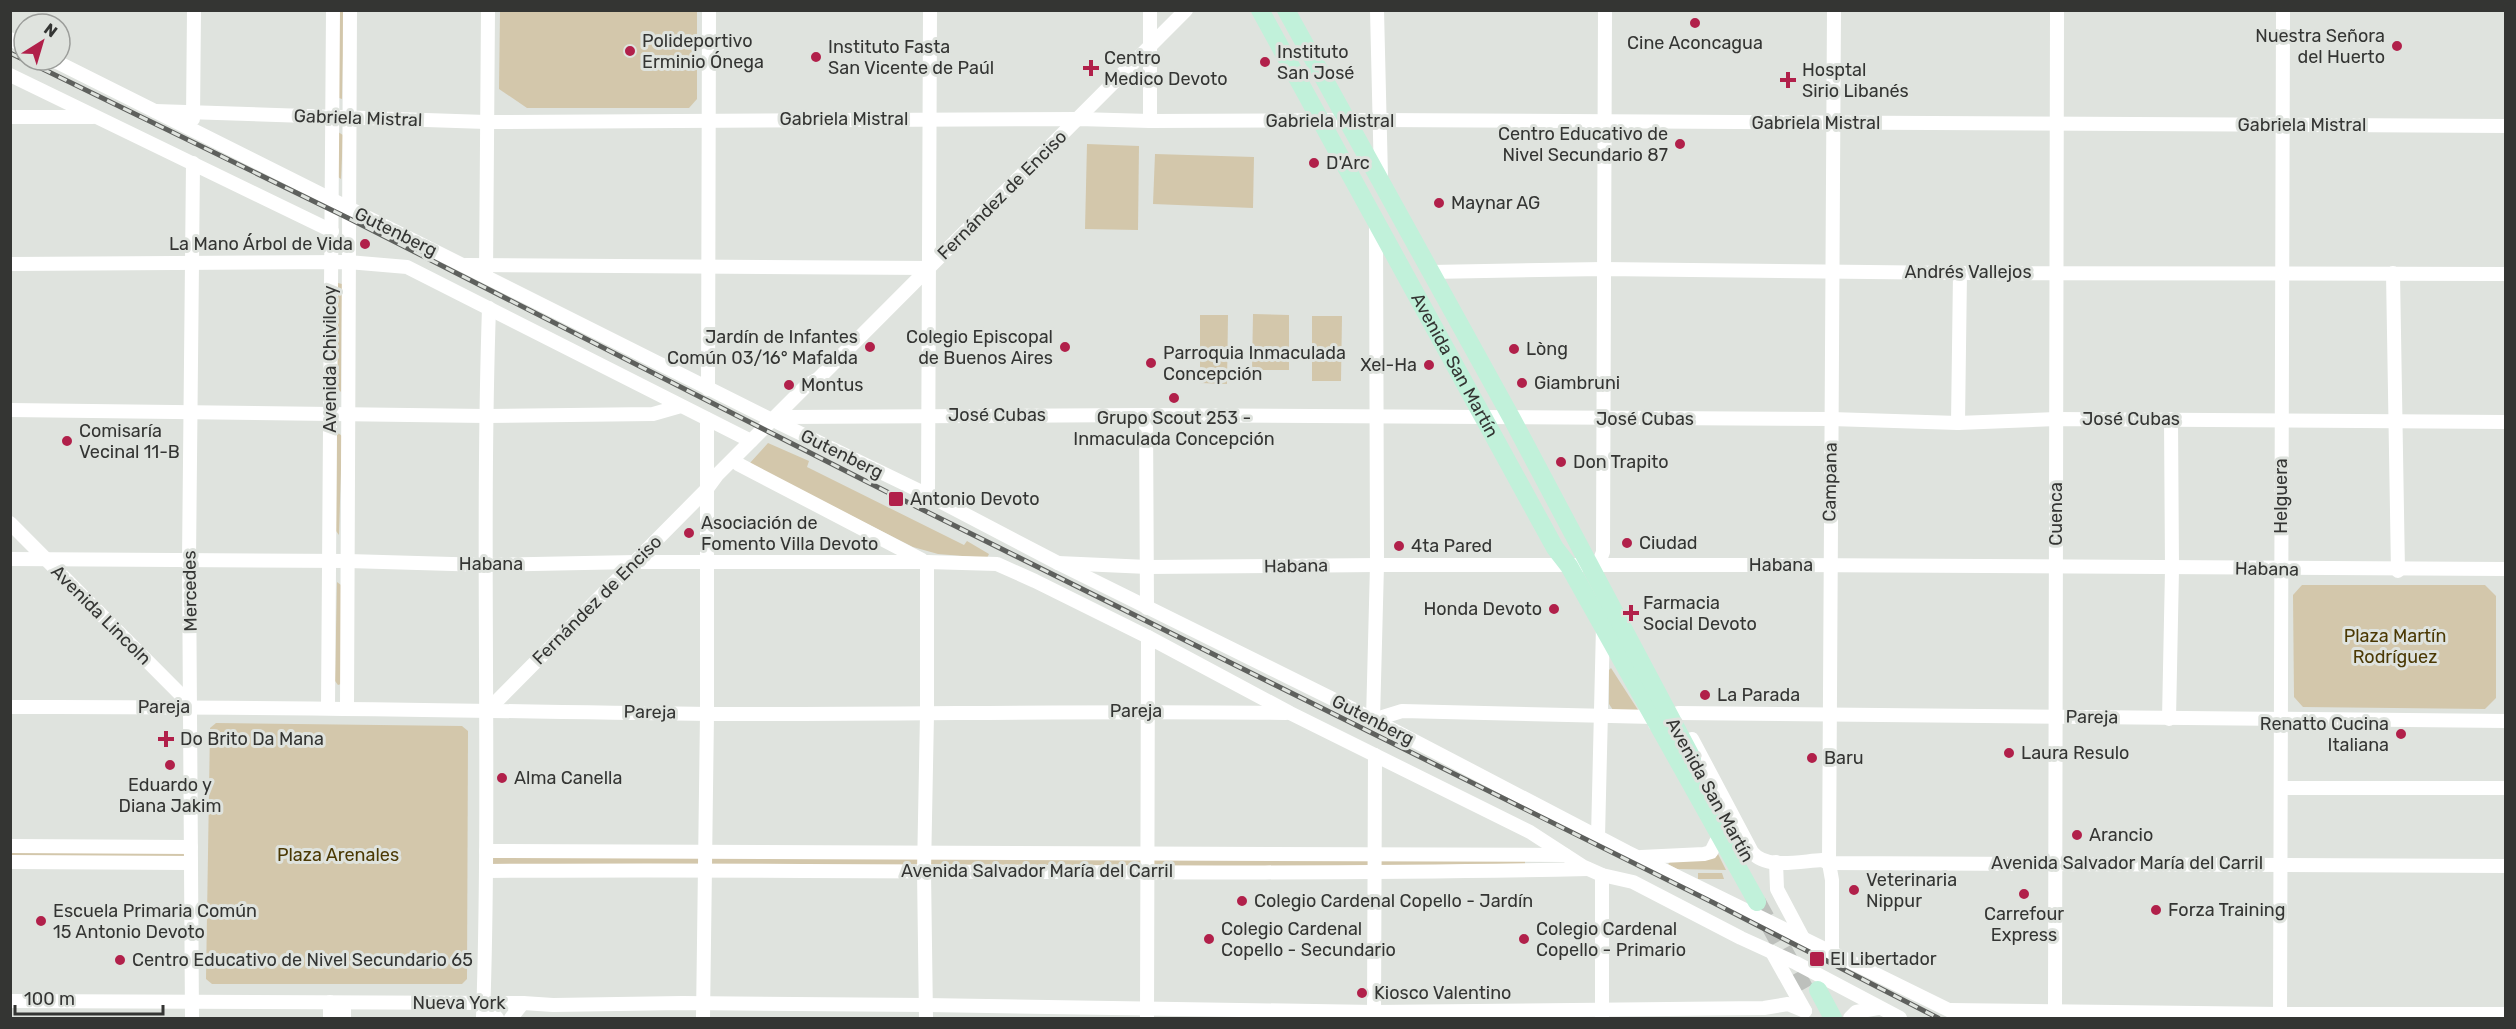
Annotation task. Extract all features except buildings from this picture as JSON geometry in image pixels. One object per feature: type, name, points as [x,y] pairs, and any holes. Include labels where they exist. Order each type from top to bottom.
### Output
[{"type":"main road","name":"Avenida San Martín","points":[[1260,10],[1555,548],[1569,566],[1759,904]]},
{"type":"main road","name":"Avenida San Martín","points":[[1286,10],[1594,565],[1759,904]]},
{"type":"main road","points":[[1812,1007],[1833,1018]]},
{"type":"street","points":[[193,130],[194,10]]},
{"type":"street","name":"Avenida Chivilcoy","points":[[328,708],[333,10]]},
{"type":"street","name":"Avenida Chivilcoy","points":[[347,707],[350,10]]},
{"type":"street","points":[[488,10],[486,272],[707,266],[929,268]]},
{"type":"street","points":[[708,388],[709,10]]},
{"type":"street","points":[[928,495],[930,10]]},
{"type":"street","points":[[1150,10],[1150,122]]},
{"type":"street","name":"Fernández de Enciso","points":[[706,490],[722,480],[779,420],[812,390],[818,379],[1186,10]]},
{"type":"street","points":[[1377,10],[1381,180]]},
{"type":"street","points":[[1594,565],[1603,552],[1605,10]]},
{"type":"street","name":"Campana","points":[[1832,953],[1832,880],[1829,863],[1829,565],[1834,10]]},
{"type":"street","name":"Cuenca","points":[[2055,1014],[2057,10]]},
{"type":"street","name":"Helguera","points":[[2280,1016],[2283,10]]},
{"type":"street","name":"Gutenberg","points":[[72,70],[332,201],[463,265],[486,272],[708,388],[779,420],[928,495],[1058,563],[1373,720],[1598,837],[1640,857],[1759,904],[1804,940],[1965,1018]]},
{"type":"street","name":"Gutenberg","points":[[10,75],[332,231]]},
{"type":"street","name":"Gabriela Mistral","points":[[155,111],[486,122],[929,118],[1150,122],[1378,120],[2505,126]]},
{"type":"street","points":[[10,117],[95,117]]},
{"type":"street","name":"Mercedes","points":[[192,1018],[192,706],[189,560],[194,163]]},
{"type":"street","points":[[1376,222],[1377,565],[1373,720],[1402,711],[1653,717]]},
{"type":"street","points":[[10,264],[348,262]]},
{"type":"street","name":"Gutenberg","points":[[348,262],[408,267],[751,441]]},
{"type":"street","name":"Andrés Vallejos","points":[[1430,272],[1603,269],[1960,273],[2505,274]]},
{"type":"street","points":[[1958,423],[1960,273]]},
{"type":"street","points":[[2393,273],[2398,571]]},
{"type":"street","points":[[483,1018],[488,710],[486,416],[489,308]]},
{"type":"street","points":[[10,410],[486,416],[653,414],[681,406]]},
{"type":"street","name":"José Cubas","points":[[779,420],[927,415],[1146,415],[1831,419],[1958,423],[2056,419],[2505,422]]},
{"type":"street","points":[[1146,415],[1147,608]]},
{"type":"street","points":[[703,1018],[708,714],[707,419]]},
{"type":"street","points":[[2169,718],[2172,568],[2171,419]]},
{"type":"street","name":"Fernández de Enciso","points":[[488,710],[706,490],[717,475],[751,441],[779,420]]},
{"type":"street","points":[[738,464],[927,562],[924,852],[926,1012]]},
{"type":"street","name":"Avenida Lincoln","points":[[10,523],[192,706]]},
{"type":"street","name":"Habana","points":[[10,559],[348,561],[487,565],[635,562],[972,564]]},
{"type":"street","name":"Habana","points":[[1058,563],[1148,567],[1829,565],[2398,571],[2505,569]]},
{"type":"street","name":"Gutenberg","points":[[972,564],[997,564],[1014,571],[1148,637],[1290,713],[1530,832],[1595,872],[1633,882],[1900,1018]]},
{"type":"street","points":[[1598,837],[1603,626]]},
{"type":"street","points":[[1146,1013],[1148,637]]},
{"type":"street","name":"Avenida San Martín","points":[[1652,682],[1678,713],[1752,852]]},
{"type":"street","name":"Pareja","points":[[10,707],[347,707],[708,714],[1149,711],[1290,713]]},
{"type":"street","name":"Pareja","points":[[1678,713],[2505,721]]},
{"type":"street","name":"Avenida San Martín","points":[[1653,717],[1660,739],[1716,842],[1759,904]]},
{"type":"street","points":[[1374,1015],[1375,755]]},
{"type":"street","points":[[2281,788],[2505,788]]},
{"type":"street","points":[[1640,857],[1704,854],[1711,852],[1716,842]]},
{"type":"street","points":[[10,846],[191,848]]},
{"type":"street","name":"Avenida Salvador María del Carril","points":[[486,851],[1565,855]]},
{"type":"street","name":"Avenida Salvador María del Carril","points":[[1752,852],[1763,861],[1822,860],[1829,863],[2056,862],[2505,866]]},
{"type":"street","points":[[10,862],[191,862]]},
{"type":"street","name":"Avenida San Martín","points":[[1776,862],[1777,889],[1804,940]]},
{"type":"street","name":"Avenida Salvador María del Carril","points":[[486,871],[705,869],[1595,872]]},
{"type":"street","points":[[1595,872],[1602,1013]]},
{"type":"street","points":[[1772,952],[1812,1007]]},
{"type":"street","name":"Nueva York","points":[[10,1002],[703,1004],[926,1012],[1374,1015],[1569,1011],[1602,1013],[1764,1008],[1788,1004],[1812,1007]]},
{"type":"street","points":[[330,1018],[337,1003]]},
{"type":"street","points":[[337,1003],[344,1018]]},
{"type":"street","points":[[484,1003],[497,1018]]},
{"type":"street","points":[[511,1018],[523,1003]]},
{"type":"street","points":[[1850,1018],[1856,1012],[1878,1008]]},
{"type":"street","points":[[1948,1010],[2055,1014],[2280,1016],[2505,1014]]},
{"type":"green space","points":[[338,11],[344,11],[342,99],[339,98]]},
{"type":"green space","name":"Polideportivo Erminio Ónega","points":[[500,11],[697,11],[697,99],[689,108],[527,108],[499,89]]},
{"type":"green space","points":[[338,132],[343,135],[341,179],[338,177]]},
{"type":"green space","points":[[1087,144],[1139,146],[1138,230],[1085,229]]},
{"type":"green space","points":[[1155,154],[1254,157],[1253,208],[1153,204]]},
{"type":"green space","points":[[338,283],[342,284],[341,392],[337,388]]},
{"type":"green space","points":[[1253,314],[1289,315],[1289,370],[1252,370]]},
{"type":"green space","points":[[1200,315],[1228,315],[1227,384],[1200,383]]},
{"type":"green space","points":[[1312,316],[1342,316],[1341,381],[1312,381]]},
{"type":"green space","points":[[337,432],[342,436],[339,535],[336,531]]},
{"type":"green space","points":[[768,443],[809,461],[807,467],[964,545],[967,541],[989,554],[987,558],[938,554],[913,547],[749,464]]},
{"type":"green space","points":[[337,582],[341,585],[341,684],[338,685],[335,681]]},
{"type":"green space","name":"Plaza Martín Rodríguez","points":[[2302,585],[2485,585],[2496,596],[2496,698],[2485,709],[2303,707],[2294,697],[2293,595]]},
{"type":"green space","points":[[1611,668],[1640,713],[1613,710],[1609,704],[1609,670]]},
{"type":"green space","name":"Plaza Arenales","points":[[216,723],[462,726],[468,731],[467,979],[462,984],[212,984],[206,979],[210,728]]},
{"type":"green space","points":[[11,846],[191,847],[191,863],[11,862]]},
{"type":"green space","points":[[486,851],[1525,856],[1525,870],[486,871]]},
{"type":"green space","points":[[1718,854],[1726,870],[1677,869],[1668,864],[1672,860],[1710,859]]},
{"type":"green space","points":[[1698,873],[1722,873],[1724,879],[1698,879]]},
{"type":"tunnel","points":[[1757,902],[1808,995]]},
{"type":"railway","points":[[10,53],[348,218],[897,497],[1714,903],[1938,1018]]},
{"type":"place","name":"Cine Aconcagua","points":[[1695,23]]},
{"type":"place","name":"Nuestra Señora del Huerto","points":[[2397,46]]},
{"type":"place","name":"Polideportivo Erminio Ónega","points":[[630,51]]},
{"type":"place","name":"Instituto Fasta San Vicente de Paúl","points":[[816,57]]},
{"type":"place","name":"Instituto San José","points":[[1265,62]]},
{"type":"place","name":"Centro Medico Devoto","points":[[1091,68]]},
{"type":"place","name":"Hosptal Sirio Libanés","points":[[1788,80]]},
{"type":"place","name":"Centro Educativo de Nivel Secundario 87","points":[[1680,144]]},
{"type":"place","name":"D'Arc","points":[[1314,163]]},
{"type":"place","name":"Maynar AG","points":[[1439,203]]},
{"type":"place","name":"La Mano Árbol de Vida","points":[[365,244]]},
{"type":"place","name":"Jardín de Infantes Común 03/16° Mafalda","points":[[870,347]]},
{"type":"place","name":"Colegio Episcopal de Buenos Aires","points":[[1065,347]]},
{"type":"place","name":"Lòng","points":[[1514,349]]},
{"type":"place","name":"Parroquia Inmaculada Concepción","points":[[1151,363]]},
{"type":"place","name":"Xel-Ha","points":[[1429,365]]},
{"type":"place","name":"Giambruni","points":[[1522,383]]},
{"type":"place","name":"Montus","points":[[789,385]]},
{"type":"place","name":"Grupo Scout 253 - Inmaculada Concepción","points":[[1174,398]]},
{"type":"place","name":"Comisaría Vecinal 11-B","points":[[67,441]]},
{"type":"place","name":"Don Trapito","points":[[1561,462]]},
{"type":"place","name":"Antonio Devoto","points":[[896,499]]},
{"type":"place","name":"Asociación de Fomento Villa Devoto","points":[[689,533]]},
{"type":"place","name":"Ciudad","points":[[1627,543]]},
{"type":"place","name":"4ta Pared","points":[[1399,546]]},
{"type":"place","name":"Honda Devoto","points":[[1554,609]]},
{"type":"place","name":"Farmacia Social Devoto","points":[[1631,613]]},
{"type":"place","name":"La Parada","points":[[1705,695]]},
{"type":"place","name":"Renatto Cucina Italiana","points":[[2401,734]]},
{"type":"place","name":"Do Brito Da Mana","points":[[166,739]]},
{"type":"place","name":"Laura Resulo","points":[[2009,753]]},
{"type":"place","name":"Baru","points":[[1812,758]]},
{"type":"place","name":"Eduardo y Diana Jakim","points":[[170,765]]},
{"type":"place","name":"Alma Canella","points":[[502,778]]},
{"type":"place","name":"Arancio","points":[[2077,835]]},
{"type":"place","name":"Veterinaria Nippur","points":[[1854,890]]},
{"type":"place","name":"Carrefour Express","points":[[2024,894]]},
{"type":"place","name":"Colegio Cardenal Copello - Jardín","points":[[1242,901]]},
{"type":"place","name":"Forza Training","points":[[2156,910]]},
{"type":"place","name":"Escuela Primaria Común 15 Antonio Devoto","points":[[41,921]]},
{"type":"place","name":"Colegio Cardenal Copello - Secundario","points":[[1209,939]]},
{"type":"place","name":"Colegio Cardenal Copello - Primario","points":[[1524,939]]},
{"type":"place","name":"El Libertador","points":[[1817,959]]},
{"type":"place","name":"Centro Educativo de Nivel Secundario 65","points":[[120,960]]},
{"type":"place","name":"Kiosco Valentino","points":[[1362,993]]}]
